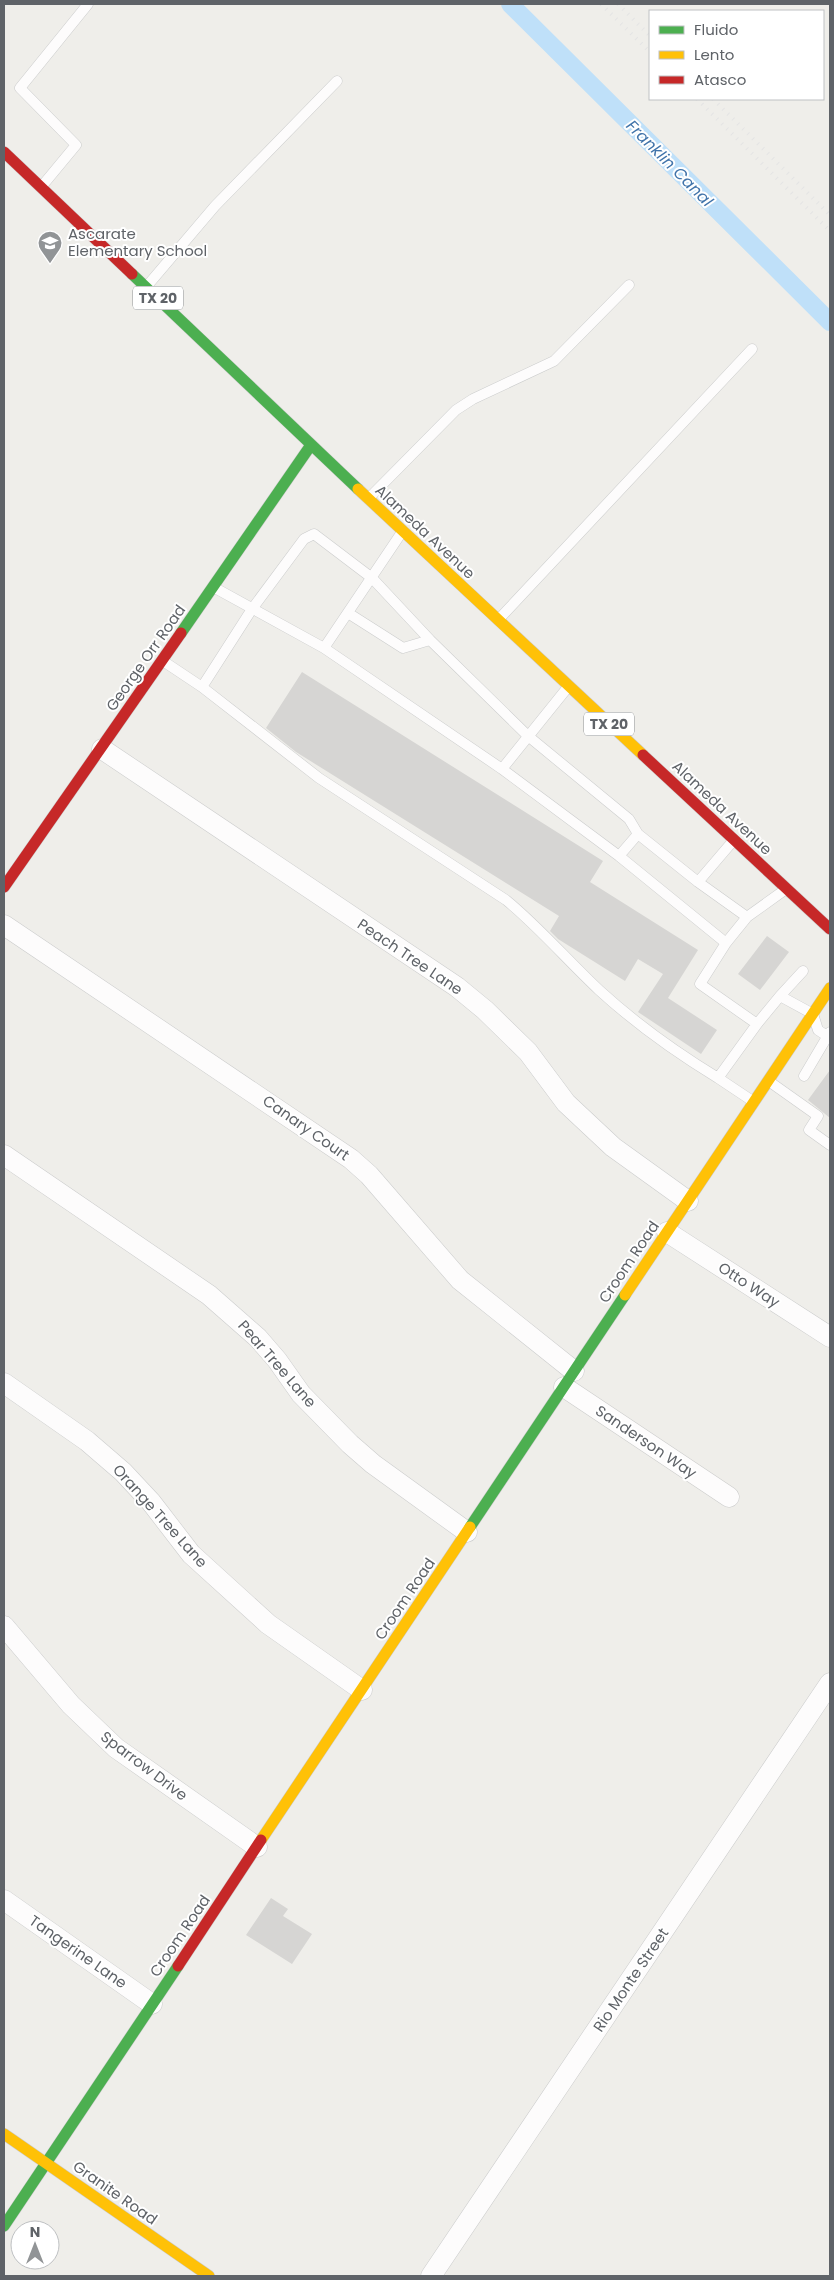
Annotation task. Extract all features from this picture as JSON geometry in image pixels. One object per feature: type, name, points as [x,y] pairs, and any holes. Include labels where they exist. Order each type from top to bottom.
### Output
[{"type":"street","name":"Alameda Avenue","points":[[4,152],[311,446],[830,929]]},
{"type":"street","name":"George Orr Road","points":[[4,887],[102,749],[311,446]]},
{"type":"street","name":"Peach Tree Lane","points":[[102,749],[456,987],[485,1010],[528,1052],[566,1103],[613,1147],[688,1201]]},
{"type":"street","name":"Canary Court","points":[[4,925],[351,1159],[369,1175],[460,1280],[569,1379]]},
{"type":"street","name":"Croom Road","points":[[4,2226],[830,988]]},
{"type":"street","name":"Pear Tree Lane","points":[[4,1155],[209,1295],[258,1338],[277,1360],[301,1394],[350,1444],[373,1464],[467,1532]]},
{"type":"street","name":"Otto Way","points":[[667,1232],[830,1337]]},
{"type":"street","name":"Sanderson Way","points":[[569,1379],[729,1497]]},
{"type":"street","name":"Orange Tree Lane","points":[[4,1382],[80,1436],[123,1472],[151,1502],[191,1554],[268,1624],[362,1690]]},
{"type":"street","name":"Sparrow Drive","points":[[4,1626],[71,1705],[116,1748],[257,1847]]},
{"type":"street","name":"Rio Monte Street","points":[[431,2276],[830,1682]]},
{"type":"street","name":"Tangerine Lane","points":[[4,1900],[152,2004]]},
{"type":"street","name":"Granite Road","points":[[4,2134],[209,2276]]},
{"type":"lane","points":[[41,187],[76,145],[20,88],[88,4]]},
{"type":"lane","points":[[146,287],[215,206],[337,81]]},
{"type":"lane","points":[[369,499],[456,410],[473,399],[554,361],[629,285]]},
{"type":"lane","points":[[498,620],[752,349]]},
{"type":"lane","points":[[324,648],[403,531]]},
{"type":"lane","points":[[202,687],[252,609],[304,539],[314,534],[372,578],[430,640],[528,736],[629,819],[638,834],[698,882],[747,917]]},
{"type":"lane","points":[[214,587],[324,648],[502,769],[619,856],[726,943]]},
{"type":"lane","points":[[348,613],[403,648],[430,640]]},
{"type":"lane","points":[[163,661],[202,687],[319,778],[506,900],[532,922],[600,991],[682,1056],[754,1102]]},
{"type":"lane","points":[[502,769],[569,686]]},
{"type":"lane","points":[[619,856],[638,834]]},
{"type":"lane","points":[[698,882],[734,840]]},
{"type":"lane","points":[[758,1024],[700,984],[726,943],[747,917],[787,888]]},
{"type":"lane","points":[[718,1078],[780,996],[803,971]]},
{"type":"lane","points":[[780,996],[813,1014],[818,1030],[829,1036],[804,1076]]},
{"type":"lane","points":[[768,1081],[818,1116],[809,1130],[830,1145]]},
{"type":"building","points":[[302,672],[603,861],[590,882],[698,950],[668,998],[717,1030],[701,1054],[638,1012],[663,974],[638,959],[625,981],[558,939],[550,931],[559,916],[296,752],[266,728]]},
{"type":"building","points":[[767,936],[789,952],[760,990],[738,974]]},
{"type":"building","points":[[830,1070],[830,1118],[808,1100]]},
{"type":"building","points":[[271,1898],[288,1909],[283,1916],[312,1934],[292,1964],[246,1935]]},
{"type":"waterway","name":"Franklin Canal","points":[[510,4],[830,322]]},
{"type":"railway","points":[[601,4],[649,51]]},
{"type":"railway","points":[[618,4],[649,35]]},
{"type":"railway","points":[[698,100],[830,231]]},
{"type":"railway","points":[[714,100],[830,215]]},
{"type":"traffic: fast","points":[[132,274],[358,489]]},
{"type":"traffic: fast","points":[[181,633],[311,445]]},
{"type":"traffic: fast","points":[[470,1527],[625,1295]]},
{"type":"traffic: fast","points":[[4,2226],[178,1966]]},
{"type":"traffic: slow","points":[[358,489],[643,755]]},
{"type":"traffic: slow","points":[[625,1295],[830,988]]},
{"type":"traffic: slow","points":[[261,1840],[470,1527]]},
{"type":"traffic: slow","points":[[4,2134],[209,2276]]},
{"type":"traffic: jam","points":[[4,152],[132,274]]},
{"type":"traffic: jam","points":[[4,887],[181,633]]},
{"type":"traffic: jam","points":[[643,755],[830,929]]},
{"type":"traffic: jam","points":[[178,1966],[261,1840]]},
{"type":"place","name":"Ascarate Elementary School","points":[[50,264]]}]
